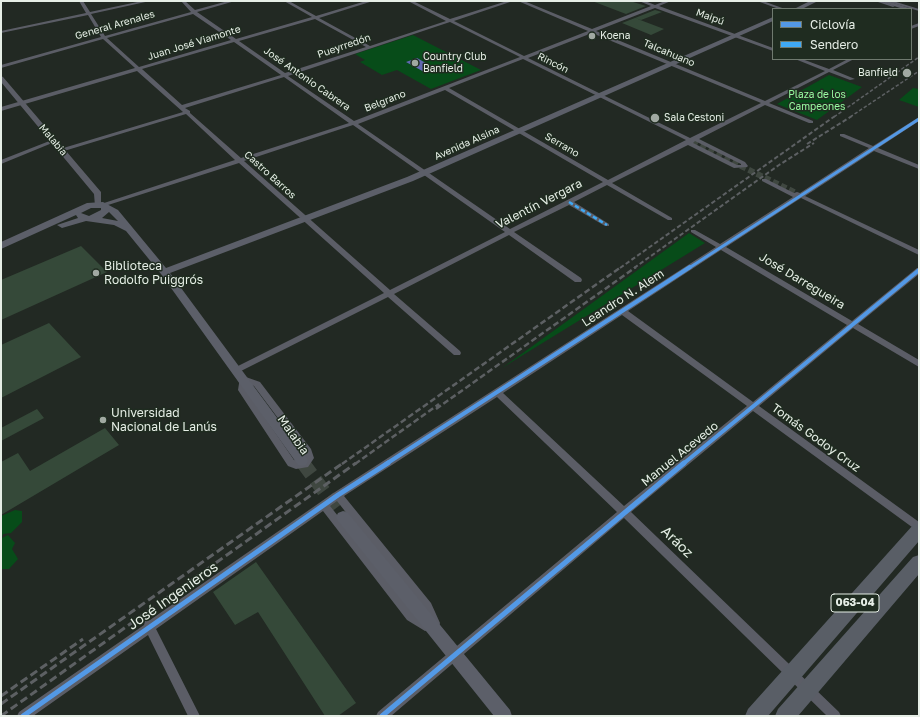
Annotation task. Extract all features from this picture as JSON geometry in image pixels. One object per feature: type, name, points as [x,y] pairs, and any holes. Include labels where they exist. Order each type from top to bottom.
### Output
[{"type":"main road","points":[[800,8],[817,2]]},
{"type":"main road","points":[[808,8],[817,2]]},
{"type":"main road","name":"Avenida Alsina","points":[[166,275],[426,175],[738,37],[772,20]]},
{"type":"main road","name":"Avenida Alsina","points":[[738,37],[772,24]]},
{"type":"main road","points":[[1,251],[46,230],[86,216],[103,214],[105,211],[102,205],[90,205],[86,216]]},
{"type":"main road","name":"Malabia","points":[[102,205],[115,212],[126,228],[166,275],[302,460]]},
{"type":"main road","points":[[1,246],[86,216],[116,223],[126,228]]},
{"type":"main road","points":[[343,517],[504,716]]},
{"type":"main road","name":"063-04","points":[[754,716],[792,675],[919,529]]},
{"type":"main road","name":"063-04","points":[[784,716],[919,562]]},
{"type":"street","name":"Castro Barros","points":[[82,1],[104,38],[188,112],[388,294],[457,353]]},
{"type":"street","points":[[1,32],[148,1]]},
{"type":"street","name":"José Antonio Cabrera","points":[[183,1],[194,12],[578,280]]},
{"type":"street","name":"General Arenales","points":[[1,67],[234,1]]},
{"type":"street","points":[[286,1],[369,47]]},
{"type":"street","name":"Juan José Viamonte","points":[[1,109],[371,1]]},
{"type":"street","name":"Rincón","points":[[410,1],[690,140]]},
{"type":"street","name":"Pueyrredón","points":[[182,107],[285,76],[511,1]]},
{"type":"street","name":"Talcahuano","points":[[520,1],[810,122]]},
{"type":"street","name":"Maipú","points":[[640,1],[772,50]]},
{"type":"street","name":"Belgrano","points":[[102,205],[352,123],[669,1]]},
{"type":"street","points":[[759,1],[780,8]]},
{"type":"street","points":[[877,1],[898,8]]},
{"type":"street","points":[[882,1],[904,8]]},
{"type":"street","points":[[888,1],[908,8]]},
{"type":"street","points":[[800,60],[852,79]]},
{"type":"street","name":"Valentín Vergara","points":[[240,374],[388,294],[850,60]]},
{"type":"street","name":"Malabia","points":[[1,78],[98,194],[102,205]]},
{"type":"street","name":"Serrano","points":[[445,88],[670,219]]},
{"type":"street","points":[[62,150],[188,112]]},
{"type":"street","name":"Leandro N. Alem","points":[[338,494],[622,311],[798,195],[919,119]]},
{"type":"street","points":[[842,135],[919,167]]},
{"type":"street","points":[[690,140],[743,163],[745,166],[736,167],[690,140]]},
{"type":"street","points":[[1,162],[54,141]]},
{"type":"street","points":[[764,180],[919,253]]},
{"type":"street","points":[[569,202],[607,225]]},
{"type":"street","name":"José Darregueira","points":[[693,231],[919,364]]},
{"type":"street","name":"Manuel Acevedo","points":[[382,716],[624,512],[919,270]]},
{"type":"street","name":"Tomás Godoy Cruz","points":[[622,311],[919,529]]},
{"type":"street","name":"Malabia","points":[[240,374],[257,384],[308,452],[309,458],[305,464],[296,465],[291,462],[242,390],[240,374]]},
{"type":"street","name":"Aráoz","points":[[497,392],[624,512],[835,716]]},
{"type":"street","points":[[338,494],[427,606],[442,638]]},
{"type":"street","name":"José Ingenieros","points":[[23,716],[149,625],[338,494]]},
{"type":"street","points":[[324,504],[411,616],[442,638]]},
{"type":"street","points":[[149,625],[194,716]]},
{"type":"green space","name":"Country Club Banfield","points":[[413,35],[481,70],[431,89],[397,70],[382,75],[360,62],[365,60],[355,54]]},
{"type":"green space","name":"Plaza de los Campeones","points":[[829,75],[862,87],[817,120],[777,104]]},
{"type":"green space","points":[[913,88],[919,89],[919,107],[899,100]]},
{"type":"green space","points":[[689,233],[705,243],[502,368]]},
{"type":"green space","points":[[15,510],[22,511],[22,522],[11,533],[3,534],[2,538],[8,535],[15,543],[12,549],[18,559],[9,569],[1,569],[1,516]]},
{"type":"water","points":[[417,58],[431,66],[435,65],[441,68],[426,73],[406,62]]},
{"type":"building","points":[[592,1],[630,1],[646,6],[626,14]]},
{"type":"building","points":[[655,10],[662,12],[641,20],[635,18]]},
{"type":"building","points":[[635,18],[664,29],[651,35],[622,23]]},
{"type":"building","points":[[81,246],[107,272],[1,320],[1,280]]},
{"type":"building","points":[[49,323],[81,357],[1,398],[1,345]]},
{"type":"building","points":[[37,409],[44,418],[1,441],[1,428]]},
{"type":"building","points":[[105,428],[119,445],[1,515],[1,462],[18,453],[30,471]]},
{"type":"building","points":[[256,562],[356,703],[338,716],[325,716],[258,612],[235,625],[213,592]]},
{"type":"tunnel","points":[[692,142],[796,193]]},
{"type":"tunnel","points":[[303,463],[343,517]]},
{"type":"railway","points":[[834,117],[919,57]]},
{"type":"railway","points":[[850,117],[919,71]]},
{"type":"railway","points":[[620,268],[835,116]]},
{"type":"railway","points":[[807,144],[852,116]]},
{"type":"railway","points":[[634,268],[779,165],[814,143]]},
{"type":"railway","points":[[342,464],[621,267]]},
{"type":"railway","points":[[436,409],[636,267]]},
{"type":"railway","points":[[355,464],[439,404]]},
{"type":"railway","points":[[1,704],[343,463]]},
{"type":"railway","points":[[1,716],[356,463]]},
{"type":"railway","points":[[1,696],[83,639]]},
{"type":"marked path","points":[[569,202],[607,225]]},
{"type":"cycle path","points":[[23,716],[338,495],[919,119]]},
{"type":"cycle path","points":[[382,716],[624,512],[919,270]]},
{"type":"place","name":"Koena","points":[[592,36]]},
{"type":"place","name":"Country Club Banfield","points":[[415,63]]},
{"type":"place","name":"Banfield","points":[[907,73]]},
{"type":"place","name":"Sala Cestoni","points":[[655,118]]},
{"type":"place","name":"Biblioteca Rodolfo Puiggrós","points":[[96,273]]},
{"type":"place","name":"Universidad Nacional de Lanús","points":[[103,420]]}]
